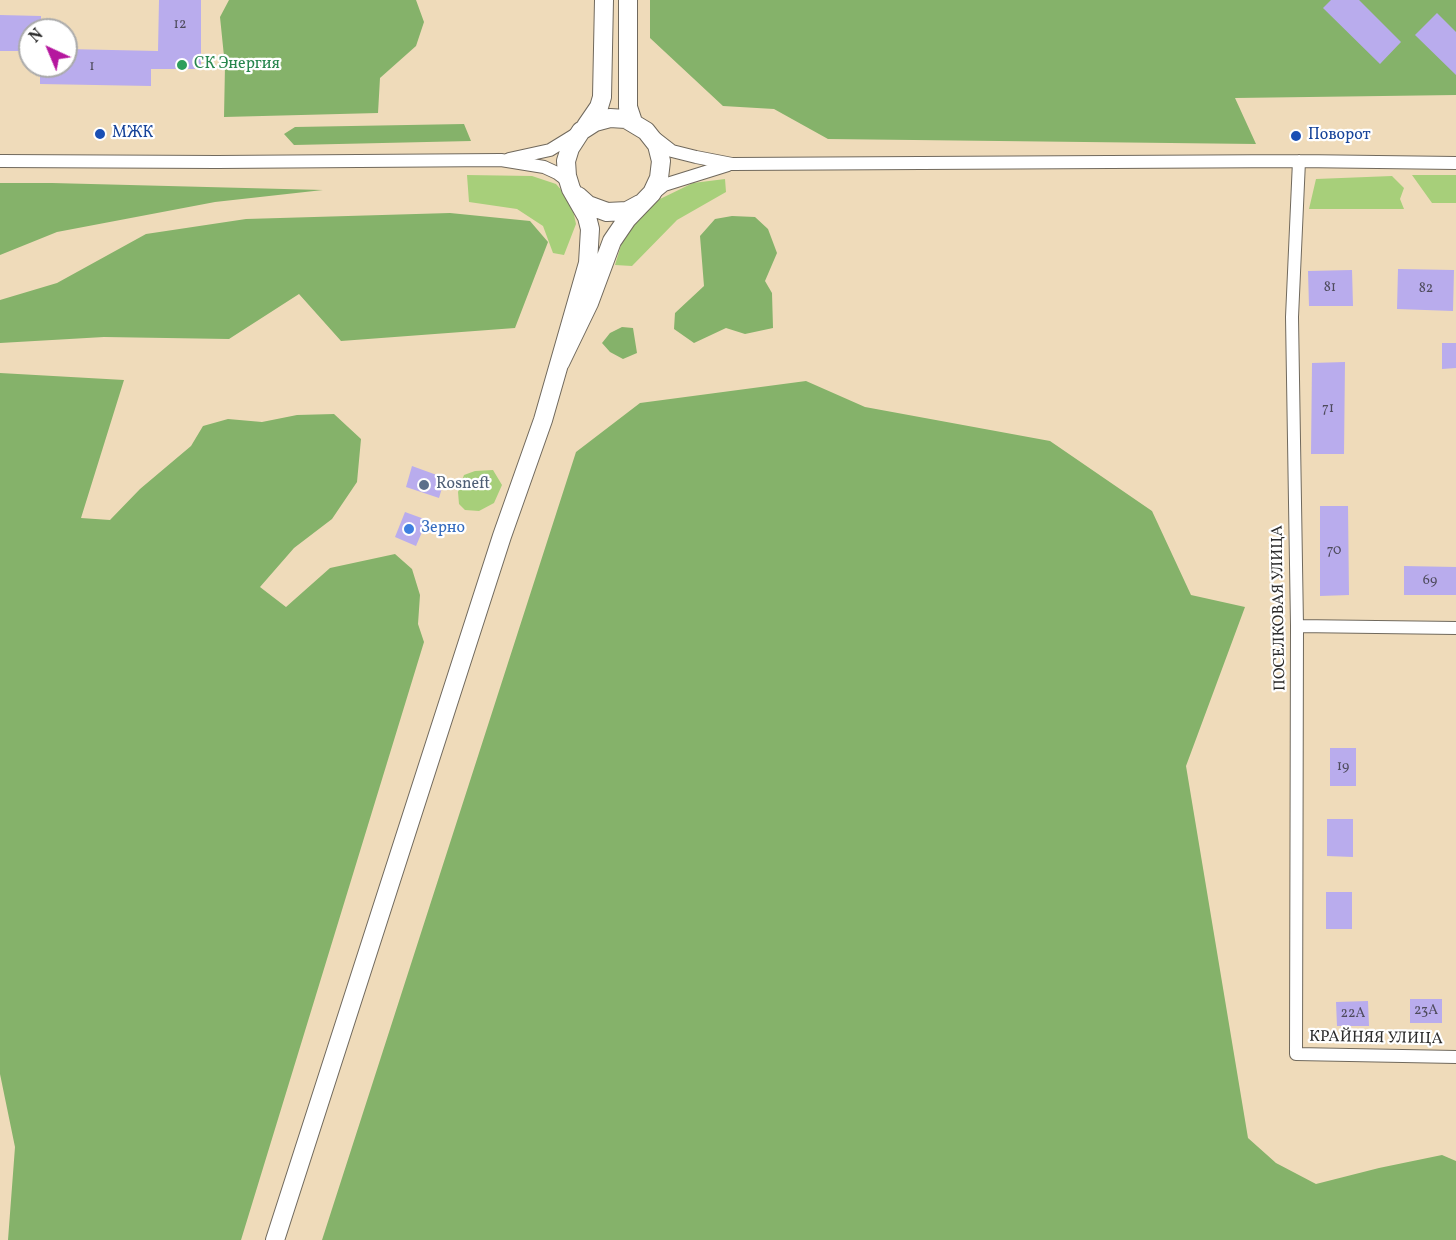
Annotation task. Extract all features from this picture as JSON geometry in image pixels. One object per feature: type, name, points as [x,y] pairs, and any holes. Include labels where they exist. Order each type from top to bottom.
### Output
[{"type":"main road","points":[[275,1240],[498,547],[543,420],[588,263],[591,237],[587,217],[570,182],[566,168],[573,141],[599,107],[602,97],[603,0]]},
{"type":"main road","points":[[560,363],[589,303],[612,241],[627,219],[656,186],[661,170],[657,145],[640,126],[628,101],[628,0]]},
{"type":"main road","points":[[582,130],[602,119],[618,118],[640,126]]},
{"type":"main road","points":[[570,182],[582,201],[600,211],[614,213],[627,211],[646,200]]},
{"type":"street","points":[[640,126],[672,151],[732,164],[1299,161],[1456,163]]},
{"type":"street","points":[[501,160],[550,150],[582,130]]},
{"type":"street","points":[[0,161],[501,160],[550,169],[570,182]]},
{"type":"street","name":"ПОСЕЛКОВАЯ УЛИЦА","points":[[1296,1054],[1298,626],[1292,317],[1299,161]]},
{"type":"street","points":[[646,200],[664,185],[732,164]]},
{"type":"street","points":[[1298,626],[1456,628]]},
{"type":"street","name":"КРАЙНЯЯ УЛИЦА","points":[[1296,1054],[1456,1057]]},
{"type":"green space","points":[[229,0],[416,0],[424,22],[416,46],[380,78],[378,113],[224,117],[225,66],[220,17]]},
{"type":"green space","points":[[650,0],[1456,0],[1456,95],[1235,98],[1256,144],[828,139],[774,109],[723,106],[650,38]]},
{"type":"green space","points":[[464,124],[471,141],[294,145],[284,134],[295,127]]},
{"type":"green space","points":[[467,175],[532,176],[556,184],[571,201],[576,224],[564,255],[553,253],[543,226],[517,209],[469,202]]},
{"type":"green space","points":[[1412,175],[1456,175],[1456,203],[1432,203]]},
{"type":"green space","points":[[1392,176],[1404,188],[1400,199],[1404,209],[1309,209],[1316,179]]},
{"type":"green space","points":[[725,179],[726,192],[677,220],[632,266],[615,265],[622,242],[636,220],[660,199],[693,183]]},
{"type":"green space","points":[[0,183],[323,190],[215,202],[57,232],[0,255]]},
{"type":"green space","points":[[450,213],[530,221],[548,242],[515,328],[341,341],[299,294],[229,339],[104,337],[0,343],[0,300],[57,283],[146,234],[246,219]]},
{"type":"green space","points":[[732,216],[755,217],[768,229],[777,253],[765,281],[772,293],[773,328],[745,334],[726,328],[694,343],[674,329],[675,313],[704,286],[700,236],[715,219]]},
{"type":"green space","points":[[622,327],[633,328],[637,353],[623,359],[610,352],[602,343],[610,333]]},
{"type":"green space","points":[[0,373],[124,380],[81,518],[110,520],[140,489],[191,446],[203,426],[228,419],[262,422],[297,415],[334,414],[361,439],[357,482],[332,519],[294,548],[260,587],[286,607],[330,568],[395,554],[412,569],[420,595],[418,624],[424,642],[241,1240],[8,1240],[15,1147],[0,1074]]},
{"type":"green space","points":[[806,381],[865,407],[1050,441],[1152,511],[1191,595],[1245,607],[1186,766],[1248,1138],[1276,1163],[1316,1184],[1442,1155],[1456,1161],[1456,1240],[322,1240],[576,452],[640,403]]},
{"type":"green space","points":[[493,470],[502,485],[494,503],[479,511],[465,510],[459,504],[458,492],[464,475],[475,471]]},
{"type":"building","points":[[159,0],[201,0],[201,69],[151,69],[151,86],[40,84],[40,78],[78,78],[78,49],[158,51]]},
{"type":"building","points":[[1331,0],[1359,0],[1401,42],[1380,64],[1323,8]]},
{"type":"building","points":[[1437,13],[1456,32],[1456,75],[1415,35]]},
{"type":"building","points":[[0,15],[41,16],[41,18],[18,18],[18,51],[0,51]]},
{"type":"building","points":[[1398,269],[1454,270],[1453,311],[1397,309]]},
{"type":"building","points":[[1352,270],[1353,306],[1309,306],[1308,271]]},
{"type":"building","points":[[1442,343],[1456,343],[1456,368],[1442,369]]},
{"type":"building","points":[[1345,362],[1344,454],[1311,454],[1312,363]]},
{"type":"building","points":[[412,466],[445,478],[439,498],[406,487]]},
{"type":"building","points":[[1320,506],[1348,506],[1349,595],[1320,596]]},
{"type":"building","points":[[405,512],[427,520],[416,546],[395,537]]},
{"type":"building","points":[[1404,566],[1456,567],[1456,595],[1404,595]]},
{"type":"building","points":[[1330,748],[1356,748],[1356,786],[1330,786]]},
{"type":"building","points":[[1327,819],[1353,819],[1353,857],[1327,856]]},
{"type":"building","points":[[1326,892],[1352,892],[1352,929],[1326,929]]},
{"type":"building","points":[[1410,999],[1442,999],[1442,1023],[1410,1023]]},
{"type":"building","points":[[1368,1001],[1369,1026],[1337,1026],[1336,1002]]},
{"type":"place","name":"СК Энергия","points":[[182,65]]},
{"type":"place","name":"МЖК","points":[[100,134]]},
{"type":"place","name":"Поворот","points":[[1296,136]]},
{"type":"place","name":"Rosneft","points":[[424,485]]},
{"type":"place","name":"Зерно","points":[[409,529]]}]
